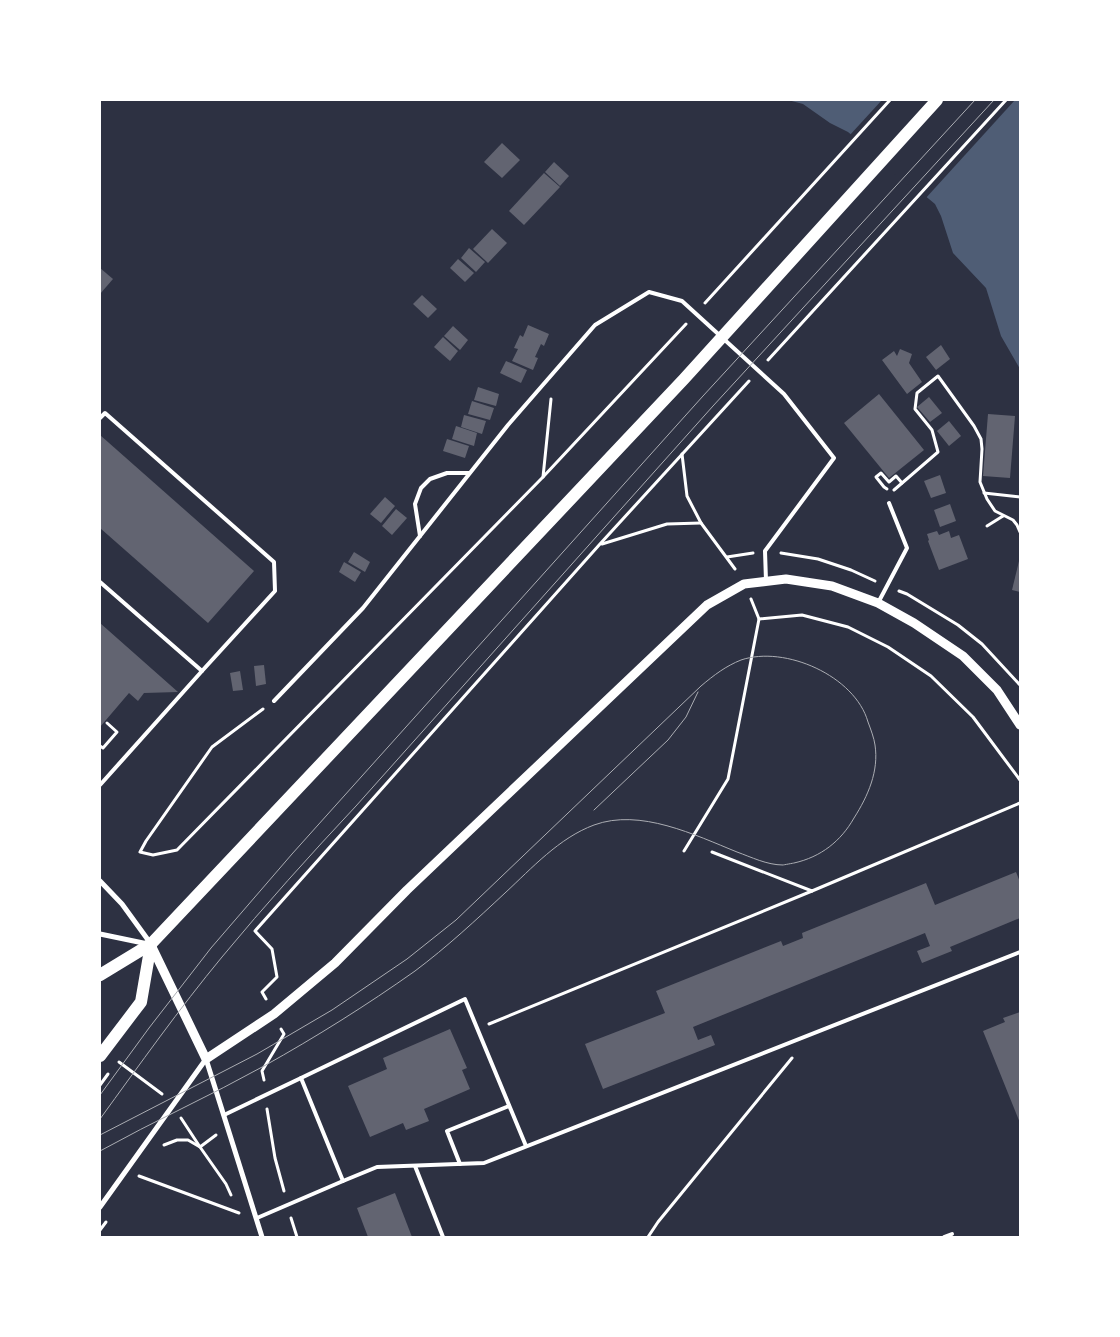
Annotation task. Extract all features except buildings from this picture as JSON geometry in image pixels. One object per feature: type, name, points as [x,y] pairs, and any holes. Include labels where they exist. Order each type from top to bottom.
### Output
[{"type":"main road","points":[[100,975],[151,944],[684,379],[937,100]]},
{"type":"main road","points":[[100,1056],[141,1002],[151,944]]},
{"type":"street","points":[[100,1207],[206,1059],[274,1014],[335,963],[407,890],[707,605],[744,584],[786,579],[832,586],[878,603],[914,623],[963,656],[997,690],[1020,725]]},
{"type":"street","points":[[100,881],[122,904],[151,944],[206,1059],[262,1237]]},
{"type":"street","points":[[100,934],[151,944]]},
{"type":"lane","points":[[274,701],[363,608],[508,425],[595,325],[649,292],[682,301],[784,394],[834,458],[765,550],[766,581]]},
{"type":"lane","points":[[100,418],[105,413],[274,562],[275,591],[100,786]]},
{"type":"lane","points":[[420,536],[415,504],[420,488],[430,479],[447,473],[470,473]]},
{"type":"lane","points":[[878,603],[907,548],[889,502]]},
{"type":"lane","points":[[100,582],[202,671]]},
{"type":"lane","points":[[257,1218],[377,1167],[484,1163],[1020,952]]},
{"type":"lane","points":[[224,1115],[465,999],[526,1146]]},
{"type":"lane","points":[[301,1078],[343,1182]]},
{"type":"lane","points":[[460,1164],[447,1131],[509,1106]]},
{"type":"lane","points":[[415,1166],[443,1237]]},
{"type":"lane","points":[[944,1237],[952,1234]]},
{"type":"path","points":[[704,304],[890,100]]},
{"type":"path","points":[[767,361],[1006,100]]},
{"type":"path","points":[[274,701],[212,747],[140,852],[153,854],[177,850],[543,477],[690,319]]},
{"type":"path","points":[[543,477],[553,374]]},
{"type":"path","points":[[297,1237],[275,1158],[262,1071],[284,1034],[262,992],[277,977],[272,949],[255,931],[600,544],[753,376]]},
{"type":"path","points":[[889,502],[895,488],[938,452],[932,430],[915,409],[917,392],[938,376],[974,426],[981,439],[980,482],[990,505],[995,511],[1013,520],[1018,525],[1020,532]]},
{"type":"path","points":[[600,544],[668,524],[700,523],[687,496],[682,454]]},
{"type":"path","points":[[894,492],[884,487],[876,478],[881,473],[889,482],[896,476],[902,483]]},
{"type":"path","points":[[984,493],[1020,497]]},
{"type":"path","points":[[987,526],[1003,516]]},
{"type":"path","points":[[684,851],[728,779],[760,620],[802,615],[848,627],[888,647],[932,676],[973,717],[1020,780]]},
{"type":"path","points":[[100,746],[103,748],[117,732],[107,723]]},
{"type":"path","points":[[477,1028],[812,891],[1020,803]]},
{"type":"path","points":[[712,852],[812,891]]},
{"type":"path","points":[[648,1237],[812,1034]]},
{"type":"path","points":[[159,1150],[164,1145],[177,1140],[188,1140],[200,1147],[226,1184],[233,1199]]},
{"type":"path","points":[[133,1183],[144,1168]]},
{"type":"path","points":[[139,1176],[241,1214],[237,1207]]},
{"type":"path","points":[[100,1230],[111,1214]]},
{"type":"water","points":[[788,100],[1020,100],[1020,369],[1001,336],[986,288],[953,253],[935,204],[848,132],[830,123],[803,104]]},
{"type":"pier","points":[[882,100],[1015,100],[925,199],[849,136]]},
{"type":"tram line","points":[[100,1095],[211,948],[292,854],[703,396],[975,100]]},
{"type":"tram line","points":[[100,1119],[190,997],[271,899],[713,406],[994,100]]},
{"type":"tram line","points":[[100,1135],[257,1054],[332,1010],[407,959],[456,920],[701,686],[730,665],[741,660],[759,656],[797,661],[816,668],[834,678],[849,691],[861,706],[875,742],[874,774],[864,801],[849,826],[836,841],[813,857],[794,863],[777,865],[667,826],[630,820],[594,825],[558,846],[438,952],[415,971],[378,996],[264,1066],[100,1151]]},
{"type":"tram line","points":[[594,810],[668,740],[686,717],[698,692]]}]
